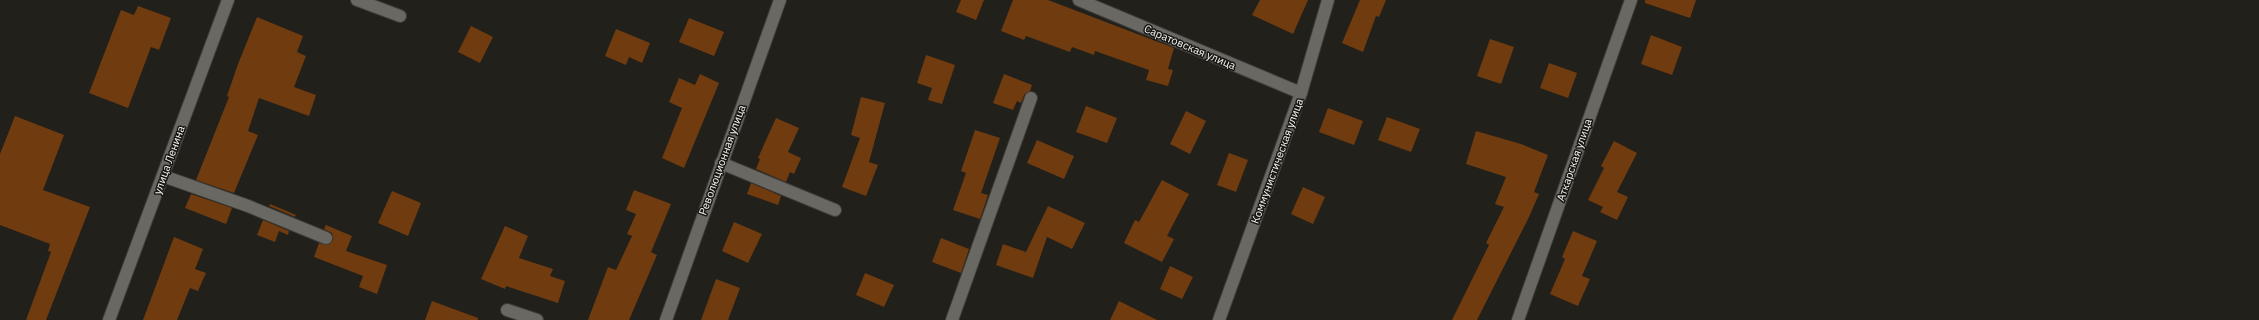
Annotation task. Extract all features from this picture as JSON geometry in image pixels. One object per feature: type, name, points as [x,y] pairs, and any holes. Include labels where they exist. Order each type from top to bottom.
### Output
[{"type":"street","name":"улица Ленина","points":[[109,320],[228,0]]},
{"type":"street","points":[[357,0],[400,16]]},
{"type":"street","name":"Революционная улица","points":[[666,320],[780,0]]},
{"type":"street","name":"Саратовская улица","points":[[1079,0],[1301,93]]},
{"type":"street","name":"Коммунистическая улица","points":[[1219,320],[1301,93],[1328,0]]},
{"type":"street","name":"Аткарская улица","points":[[1518,320],[1631,0]]},
{"type":"street","points":[[952,320],[1031,98]]},
{"type":"street","points":[[721,163],[836,210]]},
{"type":"street","points":[[163,176],[248,206],[326,238]]},
{"type":"street","points":[[507,310],[537,320]]},
{"type":"building","points":[[961,0],[984,0],[976,20],[956,12]]},
{"type":"building","points":[[1013,0],[1048,0],[1174,48],[1168,69],[1173,70],[1168,86],[1146,80],[1149,70],[1095,51],[1094,55],[1072,47],[1070,52],[1026,36],[1024,40],[1001,31]]},
{"type":"building","points":[[1260,0],[1308,0],[1293,34],[1252,15]]},
{"type":"building","points":[[1360,0],[1386,0],[1379,17],[1376,16],[1363,52],[1342,43]]},
{"type":"building","points":[[1645,0],[1696,0],[1690,18],[1645,3]]},
{"type":"building","points":[[138,6],[171,18],[159,50],[151,47],[128,108],[89,93],[121,10],[134,15]]},
{"type":"building","points":[[257,17],[303,36],[297,52],[306,56],[294,87],[316,95],[309,116],[259,98],[248,131],[258,135],[234,193],[196,180],[229,97],[227,96],[238,64]]},
{"type":"building","points":[[689,18],[724,32],[714,56],[679,42]]},
{"type":"building","points":[[471,26],[493,37],[480,63],[458,52]]},
{"type":"building","points":[[616,29],[650,43],[642,63],[629,57],[626,65],[605,56]]},
{"type":"building","points":[[1651,35],[1682,47],[1672,75],[1641,64]]},
{"type":"building","points":[[1490,39],[1514,47],[1501,84],[1477,76]]},
{"type":"building","points":[[926,55],[955,65],[942,104],[928,100],[932,88],[917,83]]},
{"type":"building","points":[[1549,63],[1577,73],[1568,98],[1540,88]]},
{"type":"building","points":[[700,74],[719,83],[684,168],[662,158],[682,108],[669,102],[679,78],[695,85]]},
{"type":"building","points":[[1004,74],[1032,85],[1030,91],[1024,95],[1021,103],[1017,101],[1013,110],[993,103]]},
{"type":"building","points":[[861,97],[885,103],[869,162],[878,165],[866,196],[842,187],[860,138],[851,135]]},
{"type":"building","points":[[1086,106],[1117,118],[1107,143],[1076,132]]},
{"type":"building","points":[[1328,108],[1363,121],[1354,145],[1319,132]]},
{"type":"building","points":[[1186,111],[1206,121],[1190,154],[1170,144]]},
{"type":"building","points":[[15,116],[64,135],[43,190],[90,207],[46,320],[26,320],[51,252],[48,251],[50,244],[0,225],[0,154]]},
{"type":"building","points":[[1387,117],[1420,129],[1411,152],[1378,140]]},
{"type":"building","points":[[776,118],[799,128],[788,152],[801,158],[794,174],[790,172],[786,182],[756,169],[760,159],[758,158]]},
{"type":"building","points":[[975,130],[1000,138],[981,193],[988,195],[980,219],[953,210],[966,173],[961,171]]},
{"type":"building","points":[[1476,131],[1521,144],[1548,155],[1534,192],[1539,194],[1477,320],[1452,320],[1489,245],[1486,243],[1504,207],[1495,204],[1506,177],[1466,164]]},
{"type":"building","points":[[1037,140],[1074,156],[1064,179],[1027,163]]},
{"type":"building","points":[[1614,141],[1637,153],[1617,192],[1628,197],[1617,220],[1600,212],[1603,207],[1588,200],[1604,168],[1601,166]]},
{"type":"building","points":[[1229,153],[1248,160],[1236,192],[1217,185]]},
{"type":"building","points":[[1162,180],[1189,194],[1167,236],[1174,239],[1162,262],[1124,243],[1135,220],[1139,222]]},
{"type":"building","points":[[751,183],[781,196],[778,205],[747,194]]},
{"type":"building","points":[[1303,187],[1325,197],[1313,224],[1291,214]]},
{"type":"building","points":[[634,190],[671,204],[651,252],[657,255],[629,320],[588,320],[608,267],[616,270],[632,236],[627,234],[636,214],[626,210]]},
{"type":"building","points":[[392,191],[421,203],[408,236],[378,223]]},
{"type":"building","points":[[191,194],[232,208],[226,224],[185,208]]},
{"type":"building","points":[[270,204],[296,215],[295,217],[269,206]]},
{"type":"building","points":[[1048,206],[1085,223],[1072,249],[1047,237],[1033,278],[996,265],[1003,244],[1026,252]]},
{"type":"building","points":[[263,220],[289,231],[288,235],[279,231],[275,242],[257,235]]},
{"type":"building","points":[[734,222],[762,234],[748,263],[722,251]]},
{"type":"building","points":[[326,225],[352,236],[346,251],[387,265],[377,294],[359,287],[363,276],[314,257],[319,243],[327,245],[333,240],[332,233],[324,229]]},
{"type":"building","points":[[505,226],[528,236],[519,258],[553,269],[550,276],[565,281],[558,303],[506,286],[505,289],[481,279]]},
{"type":"building","points":[[1573,231],[1597,241],[1582,276],[1590,279],[1578,306],[1550,294],[1565,259],[1562,257]]},
{"type":"building","points":[[174,237],[203,249],[195,269],[206,273],[198,291],[190,288],[177,320],[143,320]]},
{"type":"building","points":[[941,238],[969,249],[961,273],[932,262]]},
{"type":"building","points":[[1170,266],[1193,277],[1182,299],[1160,289]]},
{"type":"building","points":[[865,273],[894,285],[884,307],[856,295]]},
{"type":"building","points":[[716,279],[740,288],[728,320],[701,320]]},
{"type":"building","points":[[432,301],[478,318],[478,320],[425,320]]},
{"type":"building","points":[[1119,301],[1157,320],[1110,320]]}]
